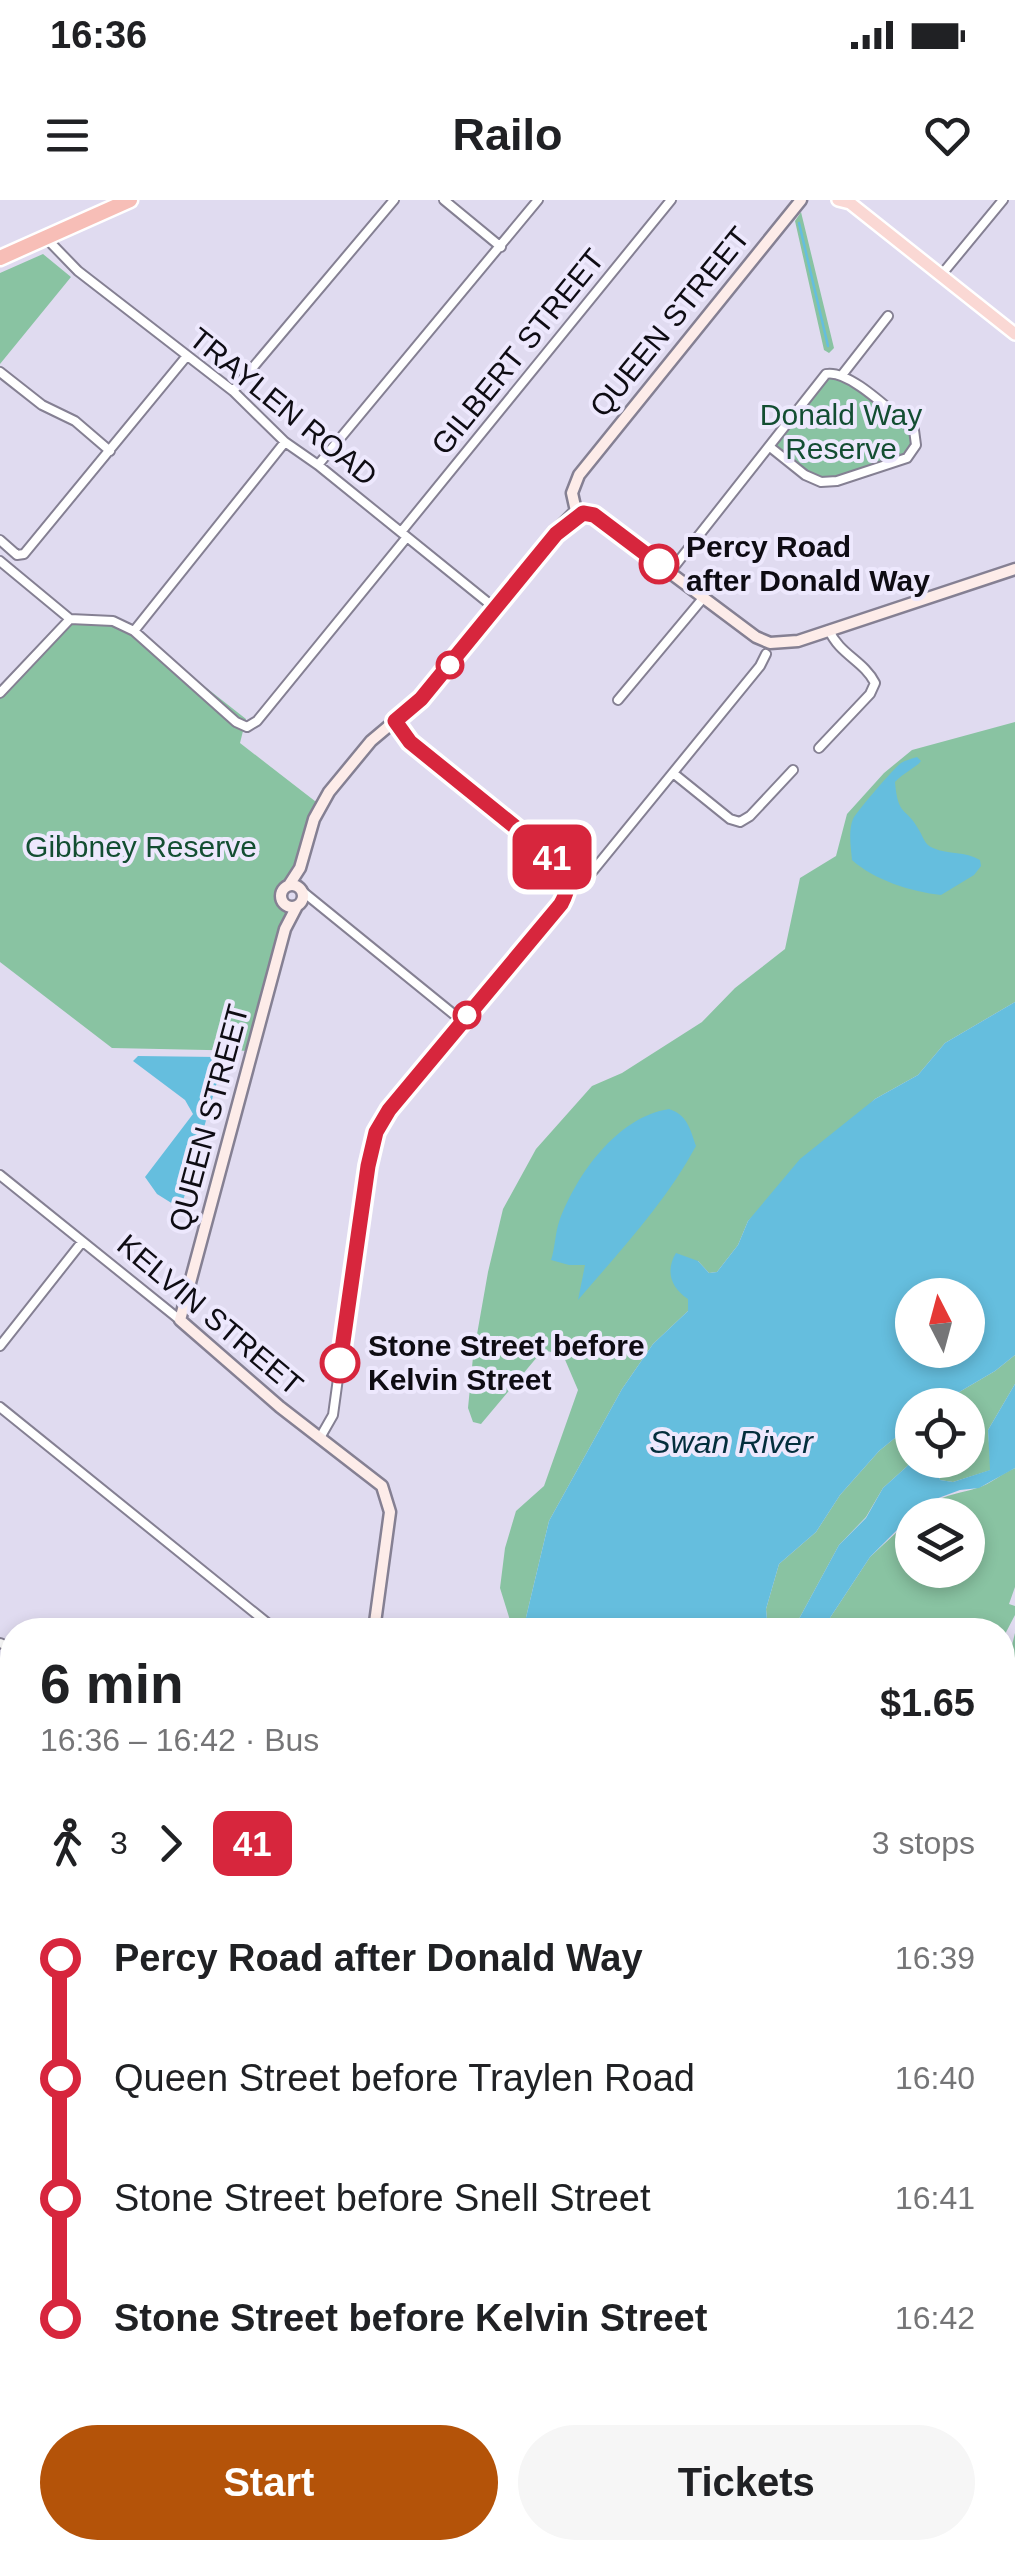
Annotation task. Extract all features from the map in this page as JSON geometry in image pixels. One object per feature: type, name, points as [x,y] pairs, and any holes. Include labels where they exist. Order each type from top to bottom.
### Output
[{"type":"highway","points":[[0,258],[120,202]]},
{"type":"main road","points":[[846,201],[1015,334]]},
{"type":"street","points":[[233,391],[394,200]]},
{"type":"street","points":[[444,200],[500,247]]},
{"type":"street","points":[[318,464],[538,200]]},
{"type":"street","name":"GILBERT STREET","points":[[134,631],[236,722],[248,727],[257,721],[671,200]]},
{"type":"street","name":"QUEEN STREET","points":[[180,1320],[296,896],[300,868],[314,819],[328,792],[371,741],[421,699],[556,534],[579,512],[579,475],[801,200]]},
{"type":"street","points":[[942,274],[1003,200]]},
{"type":"street","name":"TRAYLEN ROAD","points":[[44,238],[78,271],[233,391],[285,442],[318,464],[496,609]]},
{"type":"street","points":[[842,375],[888,316]]},
{"type":"street","points":[[0,540],[17,555],[24,554],[186,357]]},
{"type":"street","points":[[0,372],[42,405],[75,421],[110,452]]},
{"type":"street","points":[[670,572],[826,374],[842,375],[914,430],[916,446],[907,458],[837,481],[821,482],[805,475],[770,447]]},
{"type":"street","points":[[0,561],[70,619],[113,621],[134,631],[285,442]]},
{"type":"street","points":[[579,512],[594,515],[768,649]]},
{"type":"street","points":[[568,880],[592,872],[760,666],[768,649],[1015,568]]},
{"type":"street","points":[[618,700],[704,598]]},
{"type":"street","points":[[0,693],[70,619]]},
{"type":"street","points":[[819,748],[870,694],[875,683],[870,673],[836,646],[829,630]]},
{"type":"street","points":[[321,1436],[333,1415],[376,1132],[389,1110],[568,892],[568,880],[556,860],[410,742],[395,721]]},
{"type":"street","points":[[673,772],[730,819],[740,822],[793,770]]},
{"type":"street","points":[[296,896],[322,909],[462,1021]]},
{"type":"street","name":"KELVIN STREET","points":[[0,1175],[180,1320],[280,1407],[382,1486],[390,1512],[376,1618]]},
{"type":"street","points":[[0,1346],[82,1242]]},
{"type":"street","points":[[0,1408],[261,1618]]},
{"type":"green space","points":[[801,212],[834,348],[829,353],[824,350],[795,221]]},
{"type":"green space","points":[[43,254],[71,277],[0,364],[0,273]]},
{"type":"green space","name":"Donald Way Reserve","points":[[826,374],[849,379],[914,430],[907,458],[837,481],[805,475],[770,451]]},
{"type":"green space","name":"Gibbney Reserve","points":[[70,619],[113,621],[134,631],[246,719],[240,743],[320,805],[296,885],[278,889],[285,904],[285,929],[254,1051],[112,1048],[0,962],[0,693]]},
{"type":"green space","points":[[1015,722],[1015,1002],[945,1043],[918,1075],[875,1099],[748,1221],[738,1245],[717,1272],[709,1273],[698,1261],[688,1311],[653,1344],[622,1389],[549,1521],[526,1618],[509,1618],[500,1588],[505,1548],[516,1511],[544,1486],[578,1390],[563,1355],[543,1350],[481,1424],[473,1422],[468,1408],[473,1357],[503,1209],[536,1149],[592,1086],[622,1073],[702,1022],[735,988],[785,949],[800,878],[836,856],[847,814],[884,773],[912,750]]},
{"type":"green space","points":[[1015,1355],[1015,1384],[988,1430],[991,1470],[985,1472],[985,1388],[966,1388]]},
{"type":"green space","points":[[895,1438],[895,1477],[839,1545],[799,1618],[767,1618],[779,1564],[816,1532],[840,1495]]},
{"type":"green space","points":[[1015,1468],[1015,1587],[1009,1604],[1015,1606],[1013,1618],[830,1618],[870,1557],[895,1534],[895,1588],[985,1588],[985,1498],[944,1498],[982,1486]]},
{"type":"green space","points":[[940,1478],[966,1478],[953,1482]]},
{"type":"water","points":[[917,757],[921,761],[895,782],[900,807],[930,846],[980,860],[981,866],[974,875],[941,895],[894,884],[852,860],[853,819],[897,766]]},
{"type":"water","name":"Swan River","points":[[1015,1002],[1015,1355],[966,1388],[895,1388],[895,1438],[840,1495],[816,1532],[779,1564],[767,1618],[526,1618],[549,1521],[622,1389],[653,1344],[688,1311],[688,1299],[671,1279],[676,1253],[698,1261],[709,1273],[717,1272],[738,1245],[748,1221],[800,1159],[875,1099],[918,1075],[945,1043]]},
{"type":"water","points":[[138,1056],[217,1057],[219,1075],[183,1201],[173,1204],[157,1194],[145,1177],[193,1114],[185,1100],[133,1061]]},
{"type":"water","points":[[669,1109],[684,1119],[696,1146],[657,1206],[578,1300],[585,1265],[551,1260],[566,1204],[588,1168],[616,1136],[632,1123]]},
{"type":"water","name":"Swan River","points":[[1015,1384],[1015,1468],[979,1488],[938,1498],[895,1498],[895,1532],[870,1557],[830,1618],[799,1618],[839,1545],[866,1518],[883,1488],[895,1477],[953,1482],[985,1478],[985,1472],[990,1470],[988,1430]]},
{"type":"waterway","points":[[799,223],[828,346]]},
{"type":"bus line","name":"41","points":[[340,1363],[376,1132],[389,1110],[568,892],[565,870],[556,860],[410,742],[395,721],[421,699],[556,534],[583,513],[594,515],[659,564]]},
{"type":"place","name":"Percy Road after Donald Way","points":[[659,564]]},
{"type":"place","name":"Stone Street before Kelvin Street","points":[[340,1363]]}]
